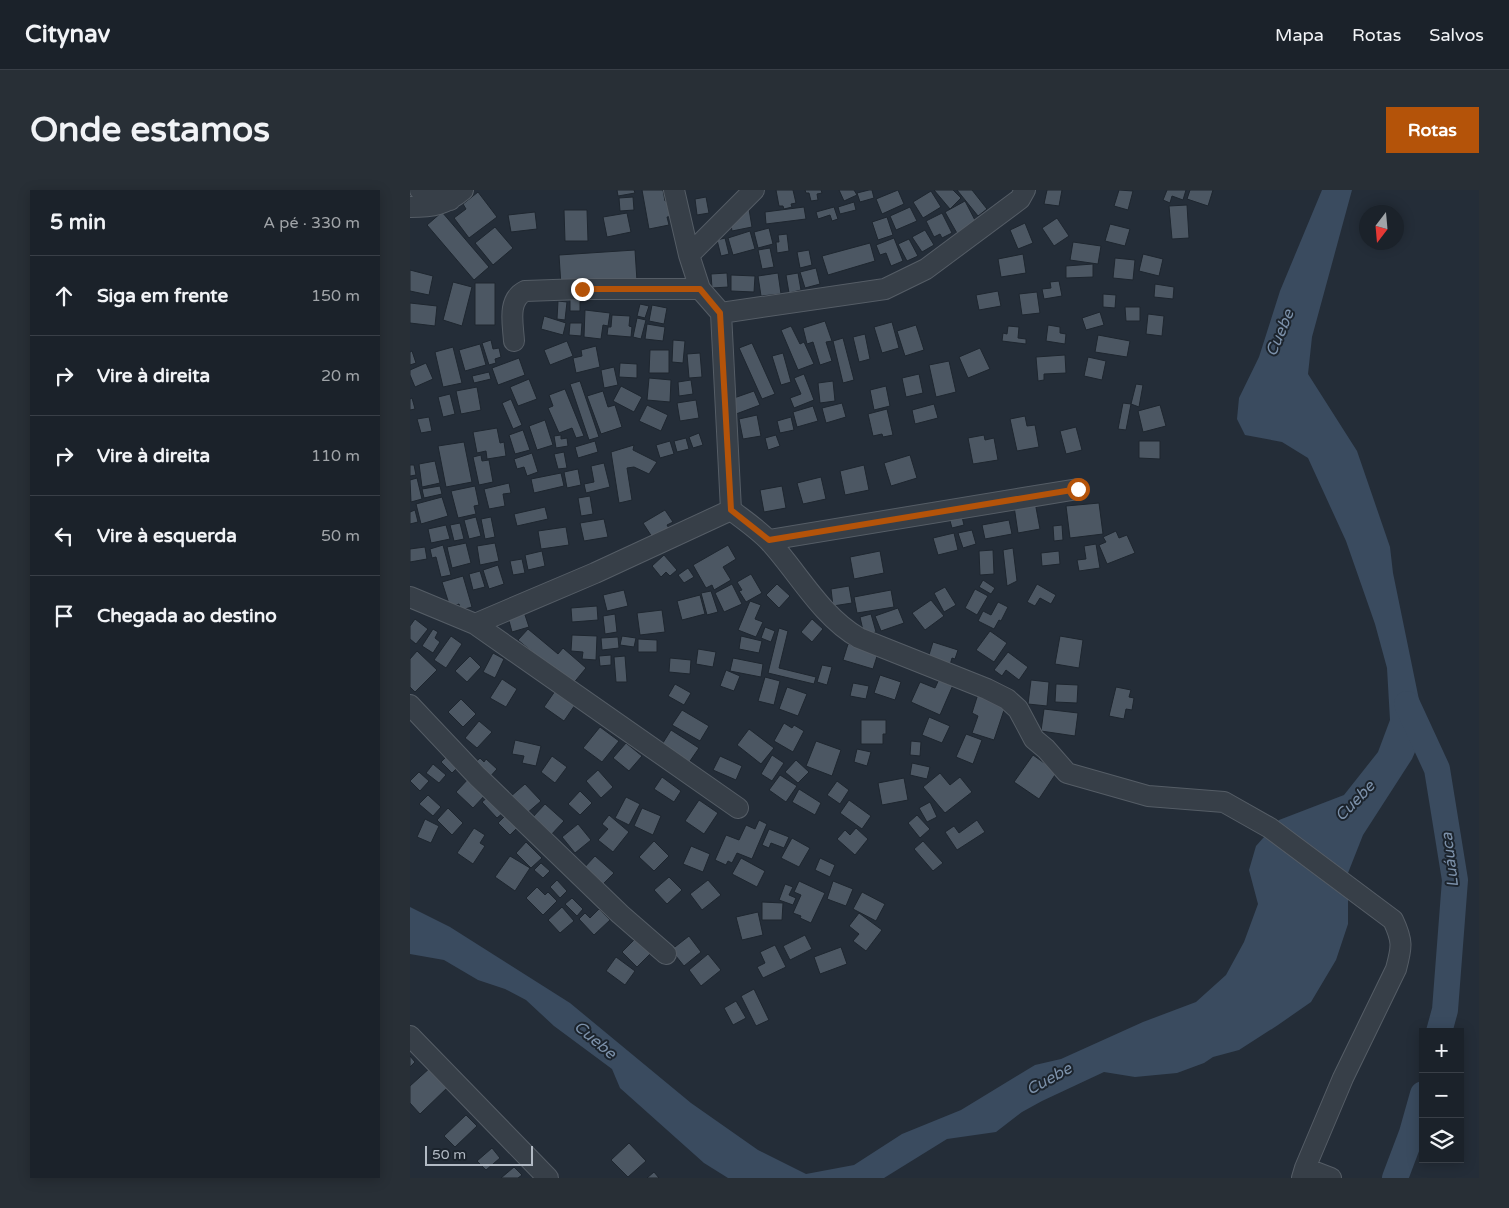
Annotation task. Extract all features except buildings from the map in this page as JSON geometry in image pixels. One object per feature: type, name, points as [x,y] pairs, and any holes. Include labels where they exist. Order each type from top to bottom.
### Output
[{"type":"street","points":[[420,190],[457,195]]},
{"type":"street","points":[[674,190],[689,256],[700,289],[720,313],[731,510],[769,540],[831,617],[844,630],[859,638],[987,689],[1007,699],[1018,709],[1034,739],[1046,749],[1067,773],[1148,796],[1224,802],[1270,828],[1393,920],[1401,936],[1401,953],[1396,969],[1343,1078],[1303,1173],[1331,1178]]},
{"type":"street","points":[[689,256],[754,190]]},
{"type":"street","points":[[720,313],[885,289],[926,269],[1020,199],[1025,190]]},
{"type":"street","points":[[410,207],[429,207],[457,195]]},
{"type":"street","points":[[514,341],[513,307],[519,294],[525,291],[700,289]]},
{"type":"street","points":[[769,540],[1078,489]]},
{"type":"street","points":[[475,624],[731,510]]},
{"type":"street","points":[[410,597],[475,624],[738,808]]},
{"type":"street","points":[[410,705],[477,776],[620,914],[666,954]]},
{"type":"street","points":[[410,1036],[548,1178]]},
{"type":"water","name":"Cuebe","points":[[1322,190],[1352,190],[1312,337],[1308,374],[1357,451],[1390,547],[1393,573],[1425,729],[1412,759],[1363,835],[1348,873],[1348,924],[1336,960],[1311,1002],[1239,1050],[1213,1057],[1204,1063],[1177,1073],[1135,1077],[1104,1072],[1022,1112],[996,1132],[947,1139],[884,1178],[728,1178],[704,1163],[620,1088],[612,1069],[554,1026],[526,1000],[505,989],[478,980],[444,960],[410,954],[410,907],[450,927],[570,1003],[691,1103],[758,1150],[806,1174],[854,1165],[902,1134],[961,1110],[1035,1065],[1061,1059],[1143,1022],[1196,1002],[1226,975],[1244,942],[1258,904],[1249,870],[1256,846],[1279,820],[1344,795],[1378,752],[1390,720],[1387,668],[1375,624],[1346,541],[1308,458],[1282,442],[1245,435],[1237,419],[1239,398],[1259,357],[1280,291]]},
{"type":"waterway","name":"Luáuca","points":[[1407,704],[1437,769],[1455,880],[1445,1010],[1440,1028]]},
{"type":"waterway","name":"Luáuca","points":[[1395,1178],[1419,1108]]},
{"type":"route","points":[[582,289],[700,289],[720,313],[731,510],[769,540],[1078,489]]}]
